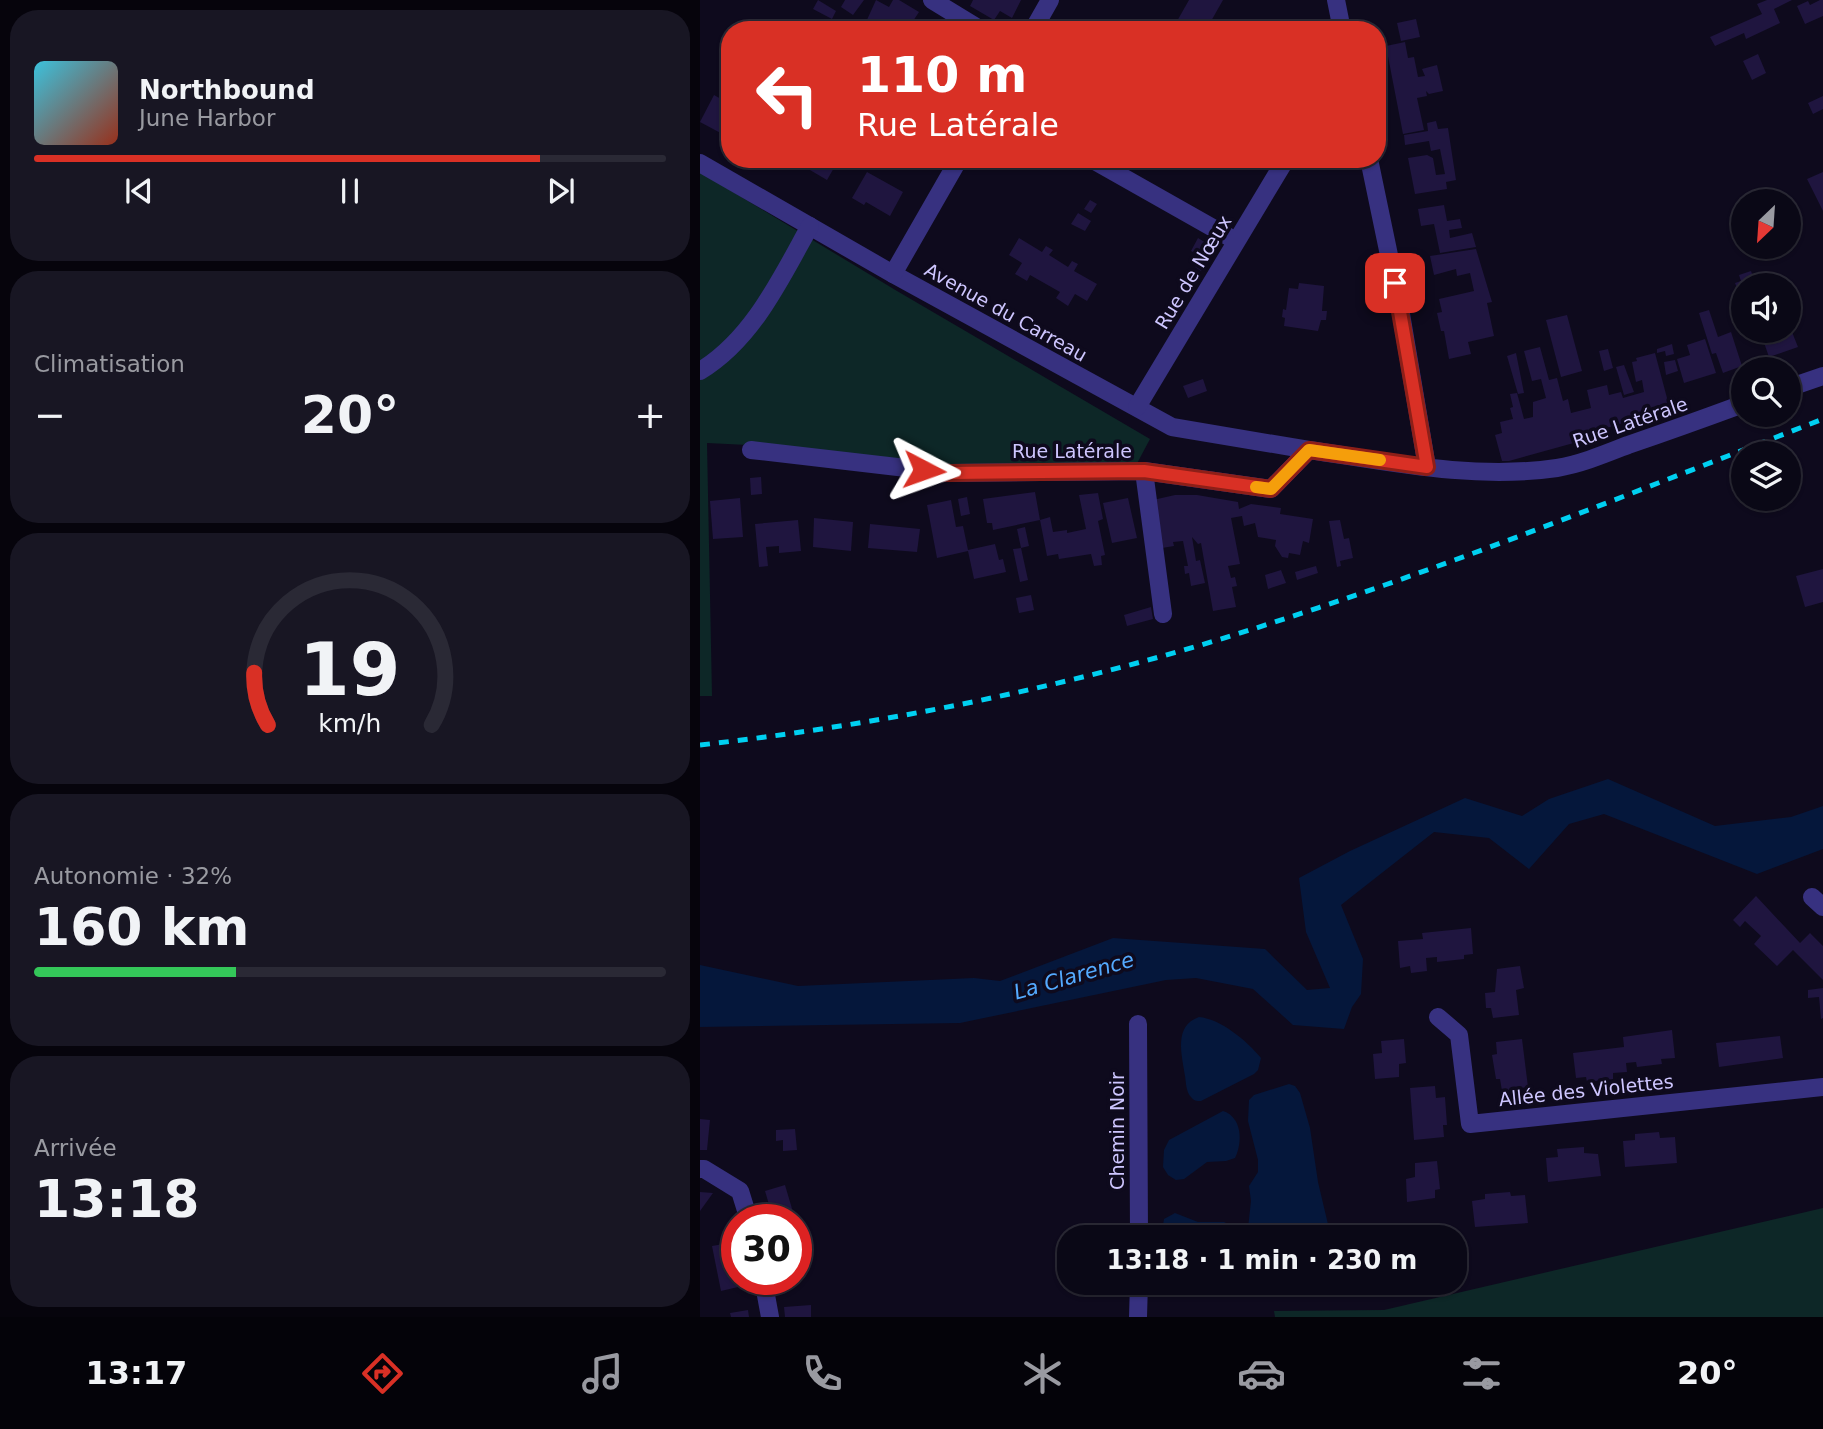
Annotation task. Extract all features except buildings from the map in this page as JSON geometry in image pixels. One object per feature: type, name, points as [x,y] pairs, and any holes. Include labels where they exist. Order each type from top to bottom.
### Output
[{"type":"street","points":[[932,0],[966,21]]},
{"type":"street","points":[[1038,21],[1050,0]]},
{"type":"street","points":[[1336,0],[1340,21]]},
{"type":"street","name":"Avenue du Carreau","points":[[700,163],[893,274],[1172,427],[1309,450]]},
{"type":"street","points":[[893,274],[954,168]]},
{"type":"street","points":[[1107,168],[1236,241]]},
{"type":"street","name":"Rue de Nœux","points":[[1137,407],[1281,168]]},
{"type":"street","points":[[1371,168],[1400,308],[1427,467]]},
{"type":"street","points":[[700,371],[714,363],[759,316],[810,226]]},
{"type":"street","points":[[1801,384],[1823,376]]},
{"type":"street","name":"Rue Latérale","points":[[751,450],[949,473],[1144,471],[1271,489],[1309,450],[1482,472],[1560,467],[1588,460],[1731,408]]},
{"type":"street","points":[[1144,471],[1163,614]]},
{"type":"street","name":"Allée des Violettes","points":[[1438,1017],[1459,1035],[1469,1124],[1823,1087]]},
{"type":"street","name":"Chemin Noir","points":[[1138,1024],[1139,1225]]},
{"type":"street","points":[[700,1169],[740,1191],[744,1204]]},
{"type":"street","points":[[765,1295],[770,1317]]},
{"type":"street","points":[[1138,1317],[1139,1295]]},
{"type":"green space","points":[[700,172],[1150,439],[1133,471],[952,481],[748,445],[707,443],[712,696],[700,696]]},
{"type":"green space","points":[[1823,1208],[1823,1317],[1275,1317],[1274,1311],[1384,1310],[1449,1295],[1467,1295],[1467,1291]]},
{"type":"water","name":"La Clarence","points":[[1608,779],[1715,826],[1791,817],[1823,806],[1823,849],[1757,874],[1604,814],[1569,824],[1529,869],[1489,838],[1434,832],[1341,905],[1363,959],[1361,994],[1352,1007],[1344,1029],[1293,1025],[1253,989],[1196,978],[1166,980],[960,1023],[700,1027],[700,965],[798,986],[974,978],[1000,981],[1113,938],[1265,949],[1307,990],[1330,988],[1306,932],[1299,878],[1350,851],[1465,798],[1522,816],[1549,799]]},
{"type":"water","points":[[1199,1017],[1216,1022],[1233,1032],[1261,1058],[1254,1074],[1201,1101],[1194,1100],[1188,1092],[1181,1050],[1185,1027]]},
{"type":"water","points":[[1289,1084],[1295,1086],[1300,1093],[1310,1128],[1328,1225],[1248,1225],[1251,1201],[1249,1186],[1258,1172],[1258,1160],[1248,1121],[1249,1100],[1254,1095]]},
{"type":"water","points":[[1223,1111],[1234,1119],[1239,1131],[1235,1158],[1207,1162],[1184,1179],[1176,1180],[1168,1175],[1163,1167],[1164,1150],[1169,1140]]},
{"type":"water","points":[[1175,1213],[1198,1222],[1224,1222],[1230,1225],[1163,1225],[1164,1219]]},
{"type":"railway","points":[[700,745],[840,726],[980,701],[1186,649],[1253,629],[1468,555],[1823,419]]},
{"type":"slow traffic","points":[[1256,487],[1271,489],[1309,450],[1380,460]]},
{"type":"route","points":[[924,470],[949,473],[1144,471],[1271,489],[1309,450],[1427,467],[1395,283]]}]
